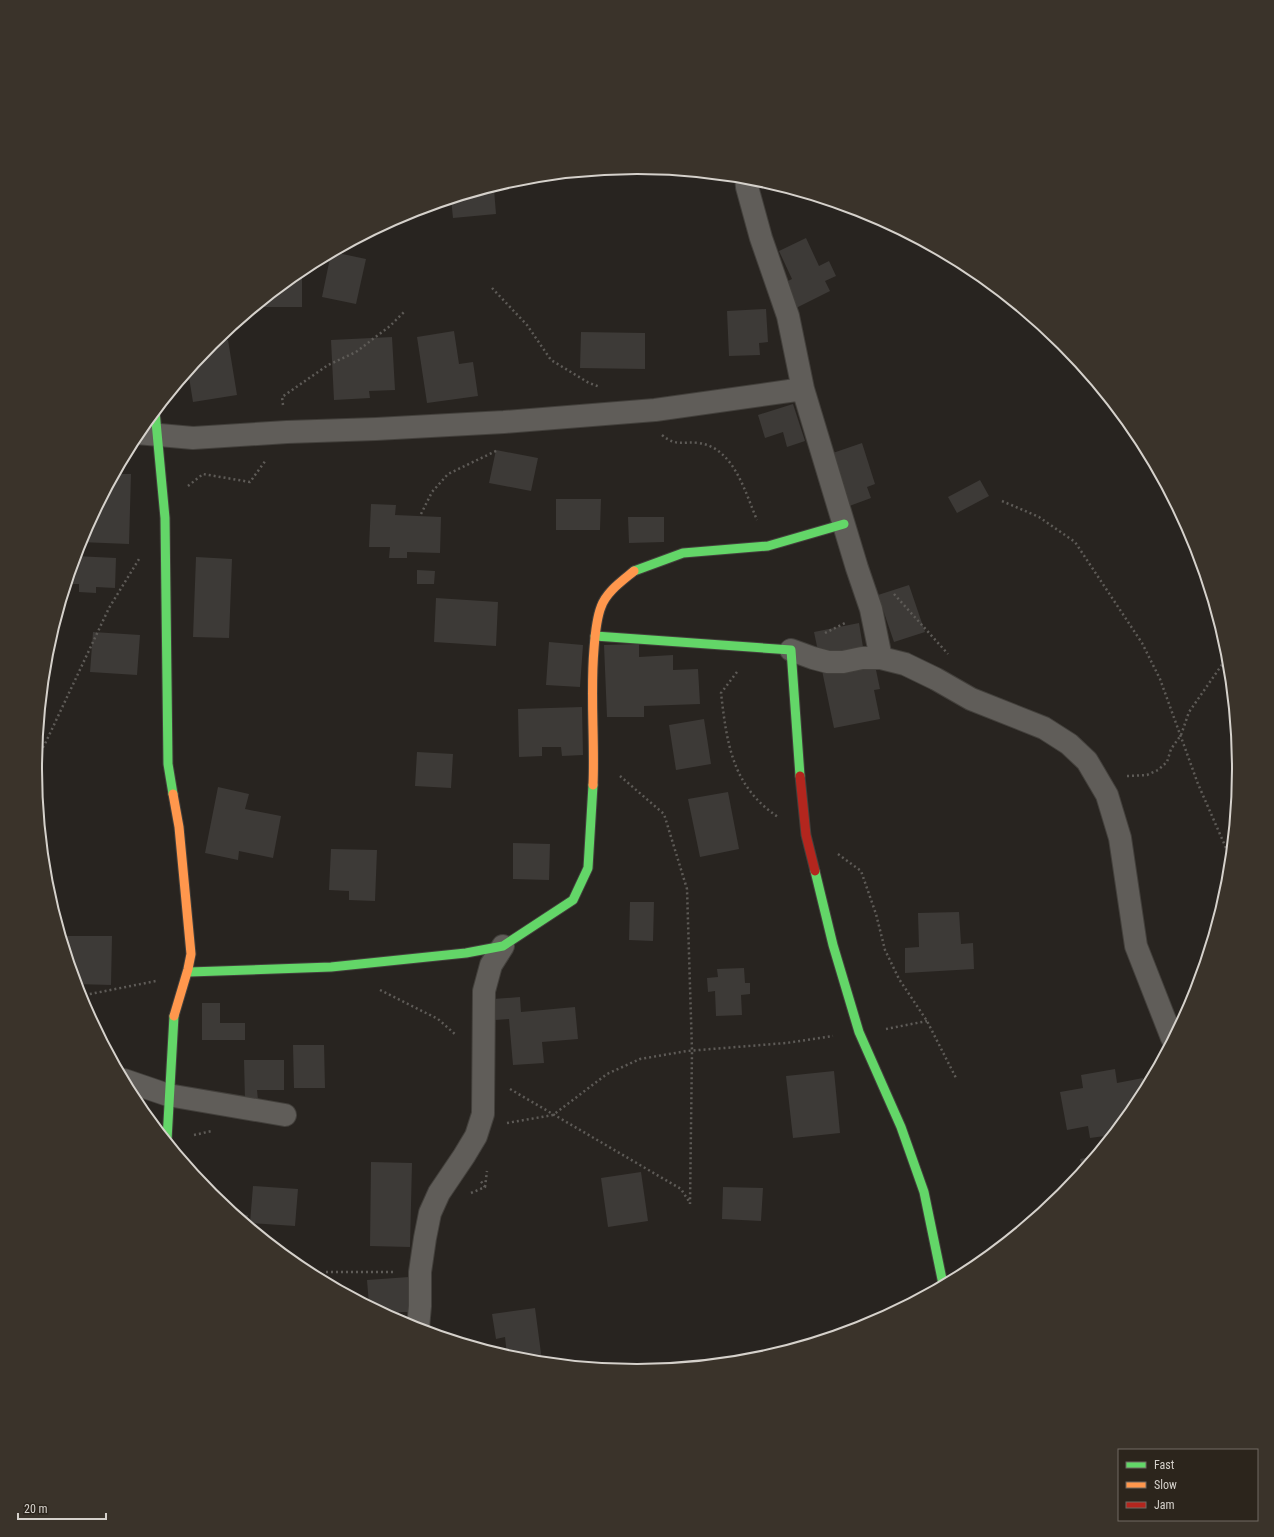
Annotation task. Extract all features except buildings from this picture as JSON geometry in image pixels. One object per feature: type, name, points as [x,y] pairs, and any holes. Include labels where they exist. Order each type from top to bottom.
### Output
[{"type":"street","points":[[747,184],[761,238],[788,316],[803,389],[857,568],[871,609],[881,658]]},
{"type":"street","points":[[167,1134],[168,1095],[174,1013],[179,993],[189,972],[191,954],[187,896],[179,827],[168,764],[165,518],[163,482],[147,434],[193,438],[600,416],[710,403],[803,389]]},
{"type":"street","points":[[189,972],[331,966],[466,953],[503,946],[573,900],[580,888],[588,868],[594,754],[592,672],[595,636],[601,606],[615,587],[637,569],[683,553],[768,546],[844,524]]},
{"type":"street","points":[[595,636],[791,650],[828,662],[843,662],[862,658],[881,658],[905,664],[936,679],[971,699],[1044,728],[1069,744],[1087,761],[1107,794],[1120,838],[1136,946],[1170,1033]]},
{"type":"street","points":[[791,650],[797,748],[806,835],[833,945],[859,1032],[901,1127],[924,1192],[942,1279]]},
{"type":"street","points":[[419,1322],[420,1272],[430,1213],[439,1193],[476,1136],[483,1114],[484,991],[491,965],[503,946]]},
{"type":"street","points":[[132,1083],[168,1095],[285,1115]]},
{"type":"path","points":[[165,518],[177,495],[203,474],[250,482],[286,432],[282,397],[328,365],[356,352],[390,326],[404,312]]},
{"type":"path","points":[[1002,501],[1038,517],[1075,542],[1142,643],[1160,679],[1198,784],[1227,849]]},
{"type":"path","points":[[43,748],[109,608],[141,556]]},
{"type":"path","points":[[378,989],[438,1019],[484,1058],[512,1091],[681,1189],[690,1204],[692,1051],[687,888],[664,814],[594,754]]},
{"type":"path","points":[[87,995],[159,981],[189,972]]},
{"type":"path","points":[[504,1124],[553,1115],[607,1074],[640,1059],[692,1051],[786,1043],[927,1021]]},
{"type":"path","points":[[485,1186],[487,1164]]},
{"type":"traffic: fast","points":[[156,419],[165,518],[168,764],[173,794]]},
{"type":"traffic: fast","points":[[634,571],[683,553],[768,546],[844,524]]},
{"type":"traffic: fast","points":[[595,636],[791,650],[800,776]]},
{"type":"traffic: fast","points":[[189,972],[331,967],[466,953],[503,946],[573,900],[588,868],[593,785]]},
{"type":"traffic: fast","points":[[815,871],[833,945],[859,1032],[901,1127],[924,1192],[942,1279]]},
{"type":"traffic: fast","points":[[167,1134],[174,1016]]},
{"type":"traffic: slow","points":[[593,785],[592,683],[595,633],[599,612],[607,596],[634,571]]},
{"type":"traffic: slow","points":[[173,794],[179,827],[191,954],[174,1016]]},
{"type":"traffic: jam","points":[[800,776],[806,835],[815,871]]}]
